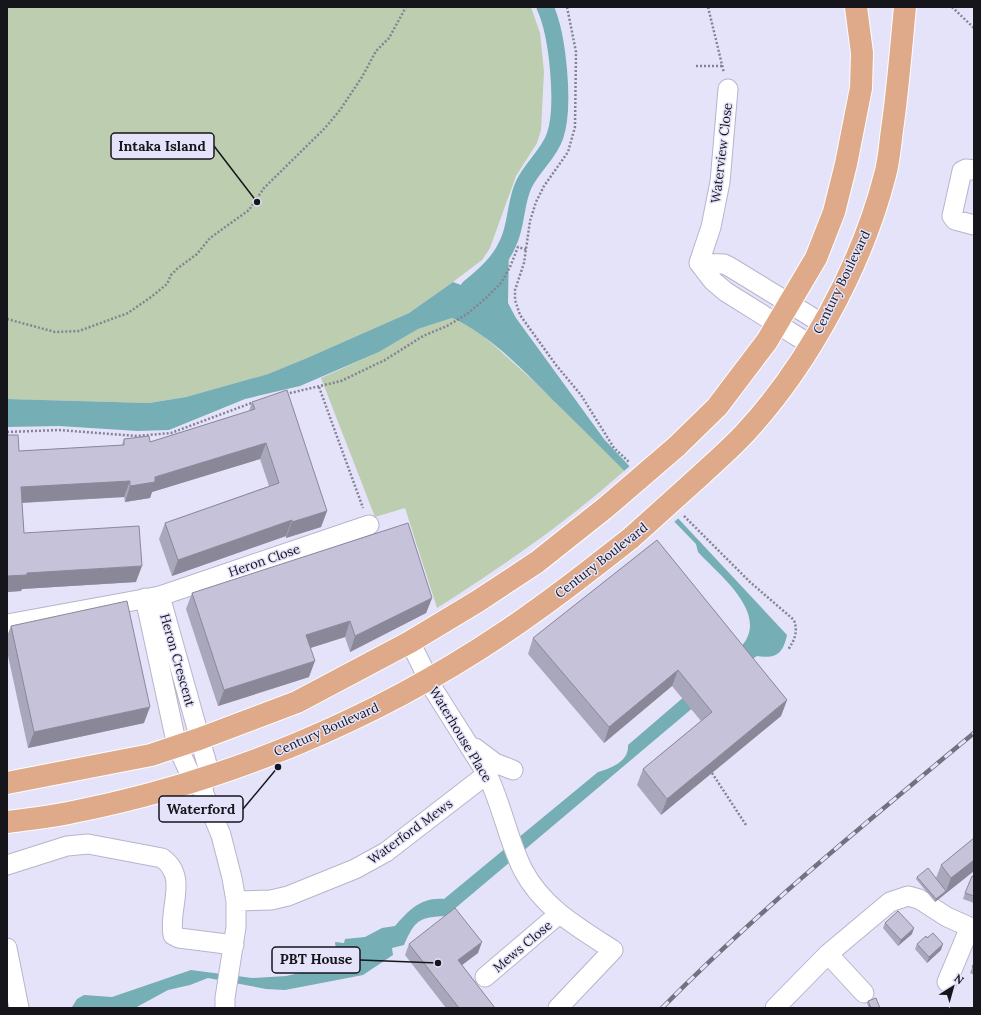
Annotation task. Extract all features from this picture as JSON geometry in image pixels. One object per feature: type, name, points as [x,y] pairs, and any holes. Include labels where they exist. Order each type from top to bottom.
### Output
[{"type":"main road","points":[[7,783],[151,755],[199,739],[297,702],[410,642],[478,601],[537,562],[605,508],[676,447],[717,407],[767,341],[816,258],[834,212],[846,164],[861,88],[862,53],[856,7]]},
{"type":"main road","name":"Century Boulevard","points":[[7,822],[72,812],[202,781],[312,737],[387,702],[429,679],[513,626],[561,592],[631,538],[701,475],[745,433],[798,365],[823,324],[870,224],[885,174],[902,58],[904,7]]},
{"type":"street","name":"Waterview Close","points":[[700,263],[711,227],[720,182],[728,89]]},
{"type":"street","points":[[974,170],[966,168],[962,171],[952,216],[955,220],[974,224]]},
{"type":"street","points":[[700,263],[724,264],[823,324]]},
{"type":"street","points":[[700,263],[712,281],[726,292],[811,345]]},
{"type":"street","name":"Heron Close","points":[[153,597],[369,525]]},
{"type":"street","points":[[7,624],[153,597]]},
{"type":"street","name":"Heron Crescent","points":[[153,597],[196,722],[199,739],[202,781]]},
{"type":"street","name":"Heron Crescent","points":[[153,597],[177,746],[202,781]]},
{"type":"street","name":"Waterhouse Place","points":[[410,642],[429,679],[487,774],[519,860],[531,884],[559,914],[613,950],[558,1008]]},
{"type":"street","points":[[463,736],[495,763],[512,770]]},
{"type":"street","name":"Waterford Mews","points":[[236,901],[271,900],[288,896],[368,863],[386,852],[487,774]]},
{"type":"street","points":[[202,781],[221,834],[236,901],[234,945],[227,985],[225,1008]]},
{"type":"street","points":[[7,865],[67,846],[88,844],[162,858],[169,863],[176,877],[174,935],[179,938],[234,945]]},
{"type":"street","points":[[775,1008],[828,954],[890,902],[908,896],[919,899],[947,917],[972,928],[948,982]]},
{"type":"street","name":"Mews Close","points":[[485,977],[559,914]]},
{"type":"street","points":[[7,948],[18,1003]]},
{"type":"street","points":[[828,954],[864,993]]},
{"type":"path","points":[[7,319],[55,332],[79,331],[128,313],[151,297],[167,284],[171,275],[197,254],[210,238],[249,210],[264,188],[325,128],[340,110],[362,77],[376,51],[388,38],[406,7]]},
{"type":"path","points":[[281,395],[341,381],[385,360],[423,336],[447,326],[467,314],[501,283],[518,247],[526,250],[530,221],[536,202],[544,186],[568,152],[575,127],[576,52],[567,7]]},
{"type":"path","points":[[708,7],[728,89]]},
{"type":"path","points":[[952,7],[974,28]]},
{"type":"path","points":[[696,66],[722,66]]},
{"type":"path","points":[[319,387],[369,525]]},
{"type":"path","points":[[7,432],[59,430],[137,436],[171,433],[260,400]]},
{"type":"path","points":[[712,773],[746,825]]},
{"type":"shaded area","points":[[7,7],[531,7],[540,33],[544,72],[541,130],[537,143],[516,176],[490,248],[482,260],[409,313],[268,374],[186,397],[149,403],[7,399]]},
{"type":"shaded area","points":[[509,243],[508,303],[516,318],[604,439],[787,635],[781,651],[774,656],[757,656],[746,663],[446,916],[430,917],[419,922],[411,930],[404,945],[392,948],[393,955],[363,975],[285,990],[266,989],[208,978],[190,985],[168,990],[135,1008],[59,1008],[72,1007],[77,999],[84,995],[112,997],[191,970],[252,978],[286,976],[318,969],[317,960],[327,959],[327,951],[336,950],[335,942],[344,943],[345,939],[365,937],[382,928],[395,926],[405,915],[422,902],[444,899],[598,772],[613,766],[622,760],[628,751],[628,745],[735,653],[746,640],[750,626],[748,614],[743,603],[726,580],[698,552],[696,544],[521,368],[494,344],[466,325],[452,318],[418,329],[379,352],[300,386],[245,399],[169,430],[138,431],[59,426],[7,427],[7,399],[149,403],[186,397],[268,374],[409,313],[453,282],[469,288],[490,270]]},
{"type":"shaded area","points":[[452,318],[478,331],[538,385],[625,470],[580,508],[534,543],[437,608],[405,508],[375,517],[321,378],[379,352],[418,329]]},
{"type":"pier","points":[[631,465],[681,516],[673,523],[624,471]]},
{"type":"building","points":[[287,390],[327,511],[292,522],[292,520],[178,560],[165,523],[279,483],[266,443],[155,477],[155,482],[130,486],[130,481],[21,487],[24,533],[139,526],[142,566],[27,573],[27,575],[7,576],[7,435],[18,435],[19,451],[124,445],[124,439],[149,436],[150,442],[255,409],[252,402]]},
{"type":"building","points":[[408,523],[432,598],[355,636],[350,621],[306,635],[315,661],[224,690],[192,593]]},
{"type":"building","points":[[657,540],[787,700],[667,799],[643,769],[712,712],[678,670],[609,727],[533,638]]},
{"type":"building","points":[[127,601],[150,707],[34,732],[11,626]]},
{"type":"building","points":[[974,838],[974,860],[951,878],[941,865]]},
{"type":"building","points":[[928,868],[946,891],[936,899],[917,877]]},
{"type":"building","points":[[972,876],[974,877],[974,896],[965,893]]},
{"type":"building","points":[[455,908],[482,942],[458,960],[495,1008],[459,1008],[409,944]]},
{"type":"building","points":[[898,911],[914,928],[901,940],[885,923]]},
{"type":"building","points":[[933,933],[943,944],[929,957],[917,944],[926,936],[927,938]]},
{"type":"building","points":[[876,998],[880,1008],[871,1008],[868,1001]]},
{"type":"waterway","points":[[469,288],[491,268],[505,250],[511,236],[519,198],[524,184],[531,172],[549,149],[555,136],[559,108],[559,71],[557,52],[550,19],[545,7]]},
{"type":"railway","points":[[662,1008],[699,971],[776,901],[854,833],[974,733]]},
{"type":"place","name":"Intaka Island","points":[[257,202]]},
{"type":"place","name":"Waterford","points":[[278,767]]},
{"type":"place","name":"PBT House","points":[[438,963]]}]
